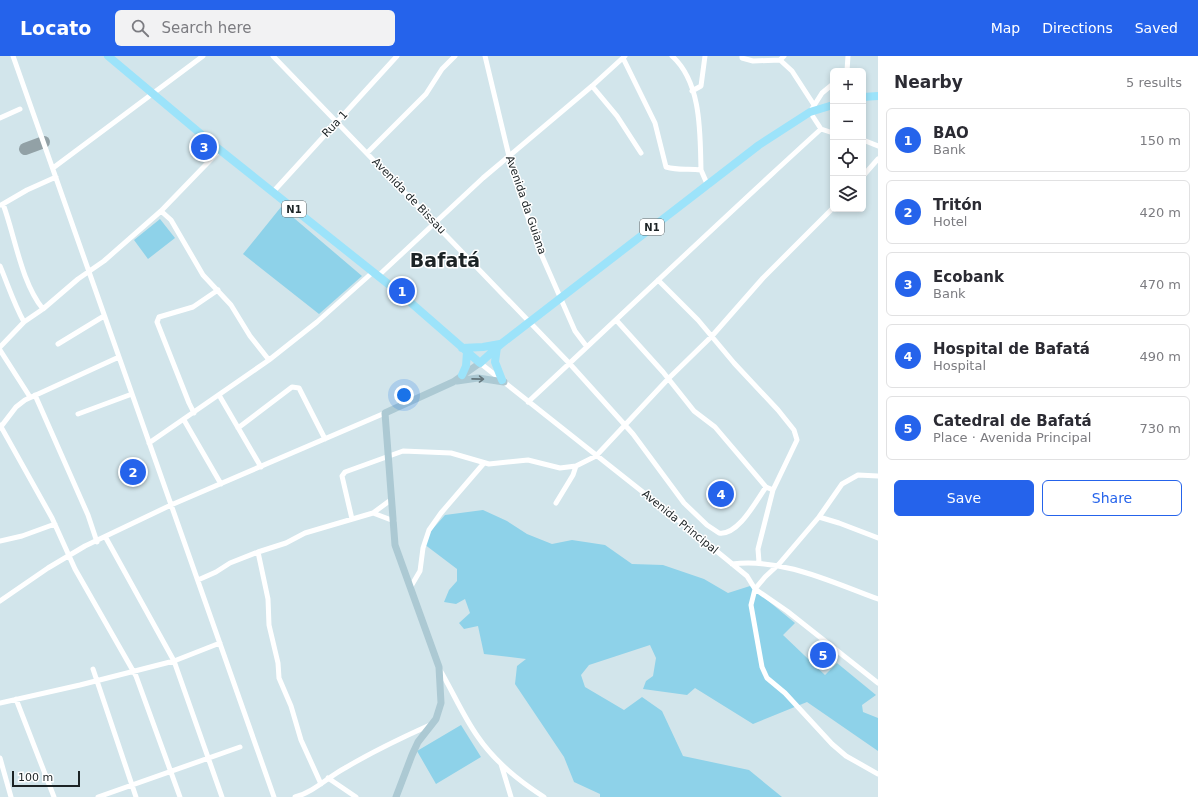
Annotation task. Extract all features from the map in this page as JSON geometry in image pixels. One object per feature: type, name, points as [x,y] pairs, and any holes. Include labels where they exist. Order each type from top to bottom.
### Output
[{"type":"main road","name":"N1","points":[[108,56],[220,150],[412,304],[480,363],[499,345],[708,186],[759,145],[810,112],[830,105]]},
{"type":"main road","points":[[866,97],[878,96]]},
{"type":"main road","points":[[462,375],[466,366],[465,350],[499,345],[495,362],[503,381]]},
{"type":"street","points":[[13,56],[274,797]]},
{"type":"street","points":[[53,168],[153,95],[203,56]]},
{"type":"street","name":"Avenida de Bissau","points":[[275,56],[570,364],[625,425],[658,466],[684,503],[707,525],[719,533],[730,532],[737,527],[766,487]]},
{"type":"street","name":"Rua 1","points":[[273,192],[397,56]]},
{"type":"street","points":[[367,153],[426,94],[442,69],[455,56]]},
{"type":"street","name":"Avenida da Guiana","points":[[485,56],[509,157],[526,212],[542,256],[562,297],[575,331],[588,347]]},
{"type":"street","points":[[672,56],[685,71],[692,91],[699,127],[701,170],[708,186]]},
{"type":"street","points":[[692,91],[702,86],[705,56]]},
{"type":"street","points":[[742,56],[742,58],[753,61],[782,58],[814,105]]},
{"type":"street","points":[[847,68],[848,56]]},
{"type":"street","points":[[149,443],[269,360],[317,322],[435,224],[483,178],[624,57],[655,123],[666,167],[674,170],[701,170]]},
{"type":"street","points":[[592,86],[617,116],[641,153]]},
{"type":"street","points":[[830,86],[822,93],[810,112],[821,129],[830,132]]},
{"type":"street","points":[[0,118],[20,109]]},
{"type":"street","points":[[528,402],[821,129]]},
{"type":"street","points":[[866,141],[878,146]]},
{"type":"street","points":[[97,542],[88,514],[32,396],[0,348],[24,322],[104,261],[161,211],[220,150]]},
{"type":"street","points":[[866,173],[878,159]]},
{"type":"street","points":[[43,309],[34,297],[15,249],[1,205],[27,190],[56,177]]},
{"type":"street","points":[[161,211],[171,220],[203,275],[231,305],[250,336],[269,360]]},
{"type":"street","points":[[352,519],[342,476],[345,472],[403,451],[438,452],[462,456],[484,463],[519,459],[537,461],[560,468],[576,466],[596,456],[668,378],[712,336],[763,278],[830,211]]},
{"type":"street","points":[[0,266],[10,289],[14,305],[24,322]]},
{"type":"street","points":[[658,280],[698,320],[778,410],[796,433],[796,440],[773,490],[759,544],[758,562]]},
{"type":"street","points":[[194,412],[188,403],[157,322],[159,317],[193,307],[218,290]]},
{"type":"street","points":[[58,344],[104,316]]},
{"type":"street","points":[[617,320],[668,378],[694,411],[714,427],[766,487],[773,490]]},
{"type":"street","points":[[119,357],[32,396],[20,403],[0,427],[55,524],[83,585],[133,671],[180,797]]},
{"type":"street","points":[[0,601],[68,555],[106,538],[171,505],[385,413],[453,382],[480,363]]},
{"type":"street","name":"Avenida Principal","points":[[480,363],[596,456],[664,508],[747,576],[755,589],[787,611],[878,683]]},
{"type":"street","points":[[453,382],[478,378],[503,381]]},
{"type":"street","points":[[238,428],[292,387],[296,387],[299,388],[305,397],[325,439]]},
{"type":"street","points":[[78,414],[132,394]]},
{"type":"street","points":[[219,395],[261,467]]},
{"type":"street","points":[[385,413],[395,545],[439,667],[477,736],[501,763],[526,785],[544,797]]},
{"type":"street","points":[[184,420],[221,484]]},
{"type":"street","points":[[410,588],[420,571],[423,548],[429,530],[441,513],[484,463]]},
{"type":"street","points":[[556,503],[573,475],[576,466]]},
{"type":"street","points":[[878,476],[865,474],[850,478],[835,491],[819,517],[779,564],[765,576],[755,589],[751,605],[751,614],[762,667],[767,678],[785,693],[832,744],[846,756],[878,774]]},
{"type":"street","points":[[198,580],[216,572],[230,563],[286,543],[323,527],[373,513],[392,499]]},
{"type":"street","points":[[373,513],[394,522]]},
{"type":"street","points":[[819,517],[878,538]]},
{"type":"street","points":[[0,541],[22,536],[55,524]]},
{"type":"street","points":[[106,538],[174,661],[222,797]]},
{"type":"street","points":[[258,552],[268,599],[268,625],[276,656],[279,678],[291,706],[300,740],[321,784]]},
{"type":"street","points":[[732,564],[758,562],[779,564],[809,573],[878,599]]},
{"type":"street","points":[[0,703],[97,681],[174,661],[220,643]]},
{"type":"street","points":[[396,797],[418,742],[433,724],[439,712],[441,703],[439,667]]},
{"type":"street","points":[[93,669],[122,751],[136,797]]},
{"type":"street","points":[[16,699],[54,797]]},
{"type":"street","points":[[295,797],[304,795],[328,778],[393,742],[433,724]]},
{"type":"street","points":[[98,797],[240,747]]},
{"type":"street","points":[[0,758],[11,797]]},
{"type":"street","points":[[501,763],[511,797]]},
{"type":"street","points":[[328,778],[356,797]]},
{"type":"shaded area","points":[[281,207],[362,276],[319,314],[243,254]]},
{"type":"shaded area","points":[[160,219],[175,238],[148,259],[134,240]]},
{"type":"shaded area","points":[[483,510],[507,521],[527,534],[552,544],[572,540],[605,545],[632,564],[663,565],[704,579],[728,593],[750,586],[795,623],[783,635],[825,675],[837,663],[876,695],[862,705],[863,712],[878,718],[878,751],[807,702],[753,724],[695,688],[687,695],[643,689],[646,681],[653,676],[656,658],[650,645],[589,665],[581,675],[585,687],[624,710],[642,697],[662,711],[683,756],[749,770],[782,797],[600,797],[600,794],[574,782],[564,757],[515,684],[517,666],[526,659],[484,654],[478,626],[464,629],[459,623],[470,613],[465,599],[456,604],[444,602],[449,590],[457,581],[457,569],[424,544],[430,532],[445,515]]},
{"type":"shaded area","points":[[461,725],[481,757],[436,784],[417,751]]},
{"type":"taxiway","points":[[25,149],[44,142]]},
{"type":"place","name":"Ecobank","points":[[204,147]]},
{"type":"place","name":"BAO","points":[[402,291]]},
{"type":"place","name":"Tritón","points":[[133,472]]},
{"type":"place","name":"Hospital de Bafatá","points":[[721,494]]},
{"type":"place","name":"Catedral de Bafatá","points":[[823,655]]},
{"type":"district","name":"Bafatá","points":[[445,260]]}]
